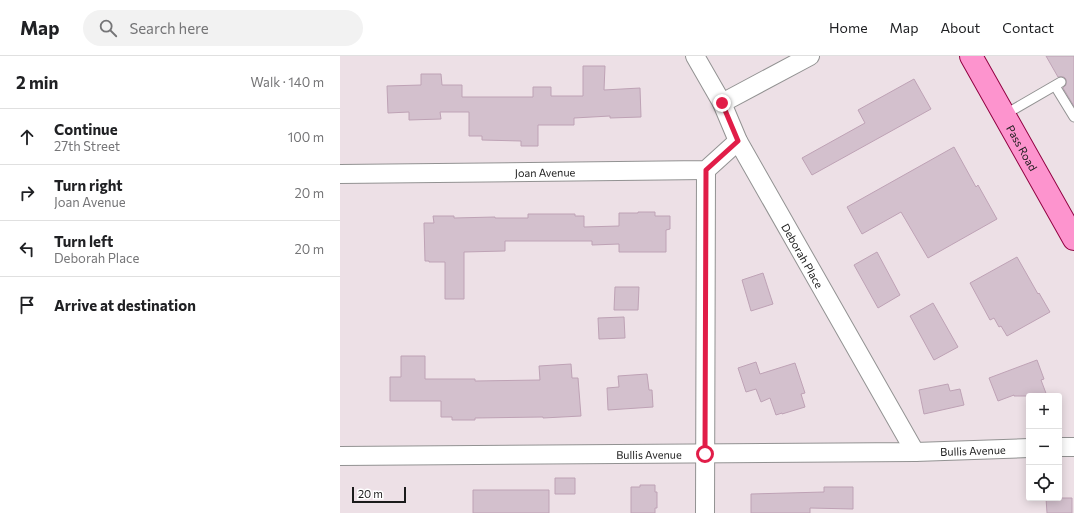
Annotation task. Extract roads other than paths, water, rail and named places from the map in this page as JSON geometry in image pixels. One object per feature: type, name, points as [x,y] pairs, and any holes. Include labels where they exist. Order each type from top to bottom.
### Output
[{"type":"main road","name":"Pass Road","points":[[970,56],[1074,239]]},
{"type":"street","name":"Deborah Place","points":[[695,56],[722,103],[738,141],[915,452]]},
{"type":"street","points":[[722,103],[810,56]]},
{"type":"street","points":[[705,513],[706,170],[738,141]]},
{"type":"street","name":"Joan Avenue","points":[[340,174],[706,170]]},
{"type":"street","points":[[1062,447],[1074,447]]},
{"type":"street","name":"Bullis Avenue","points":[[340,456],[915,452],[1026,448]]},
{"type":"lane","points":[[1004,115],[1058,84],[1072,111]]}]
